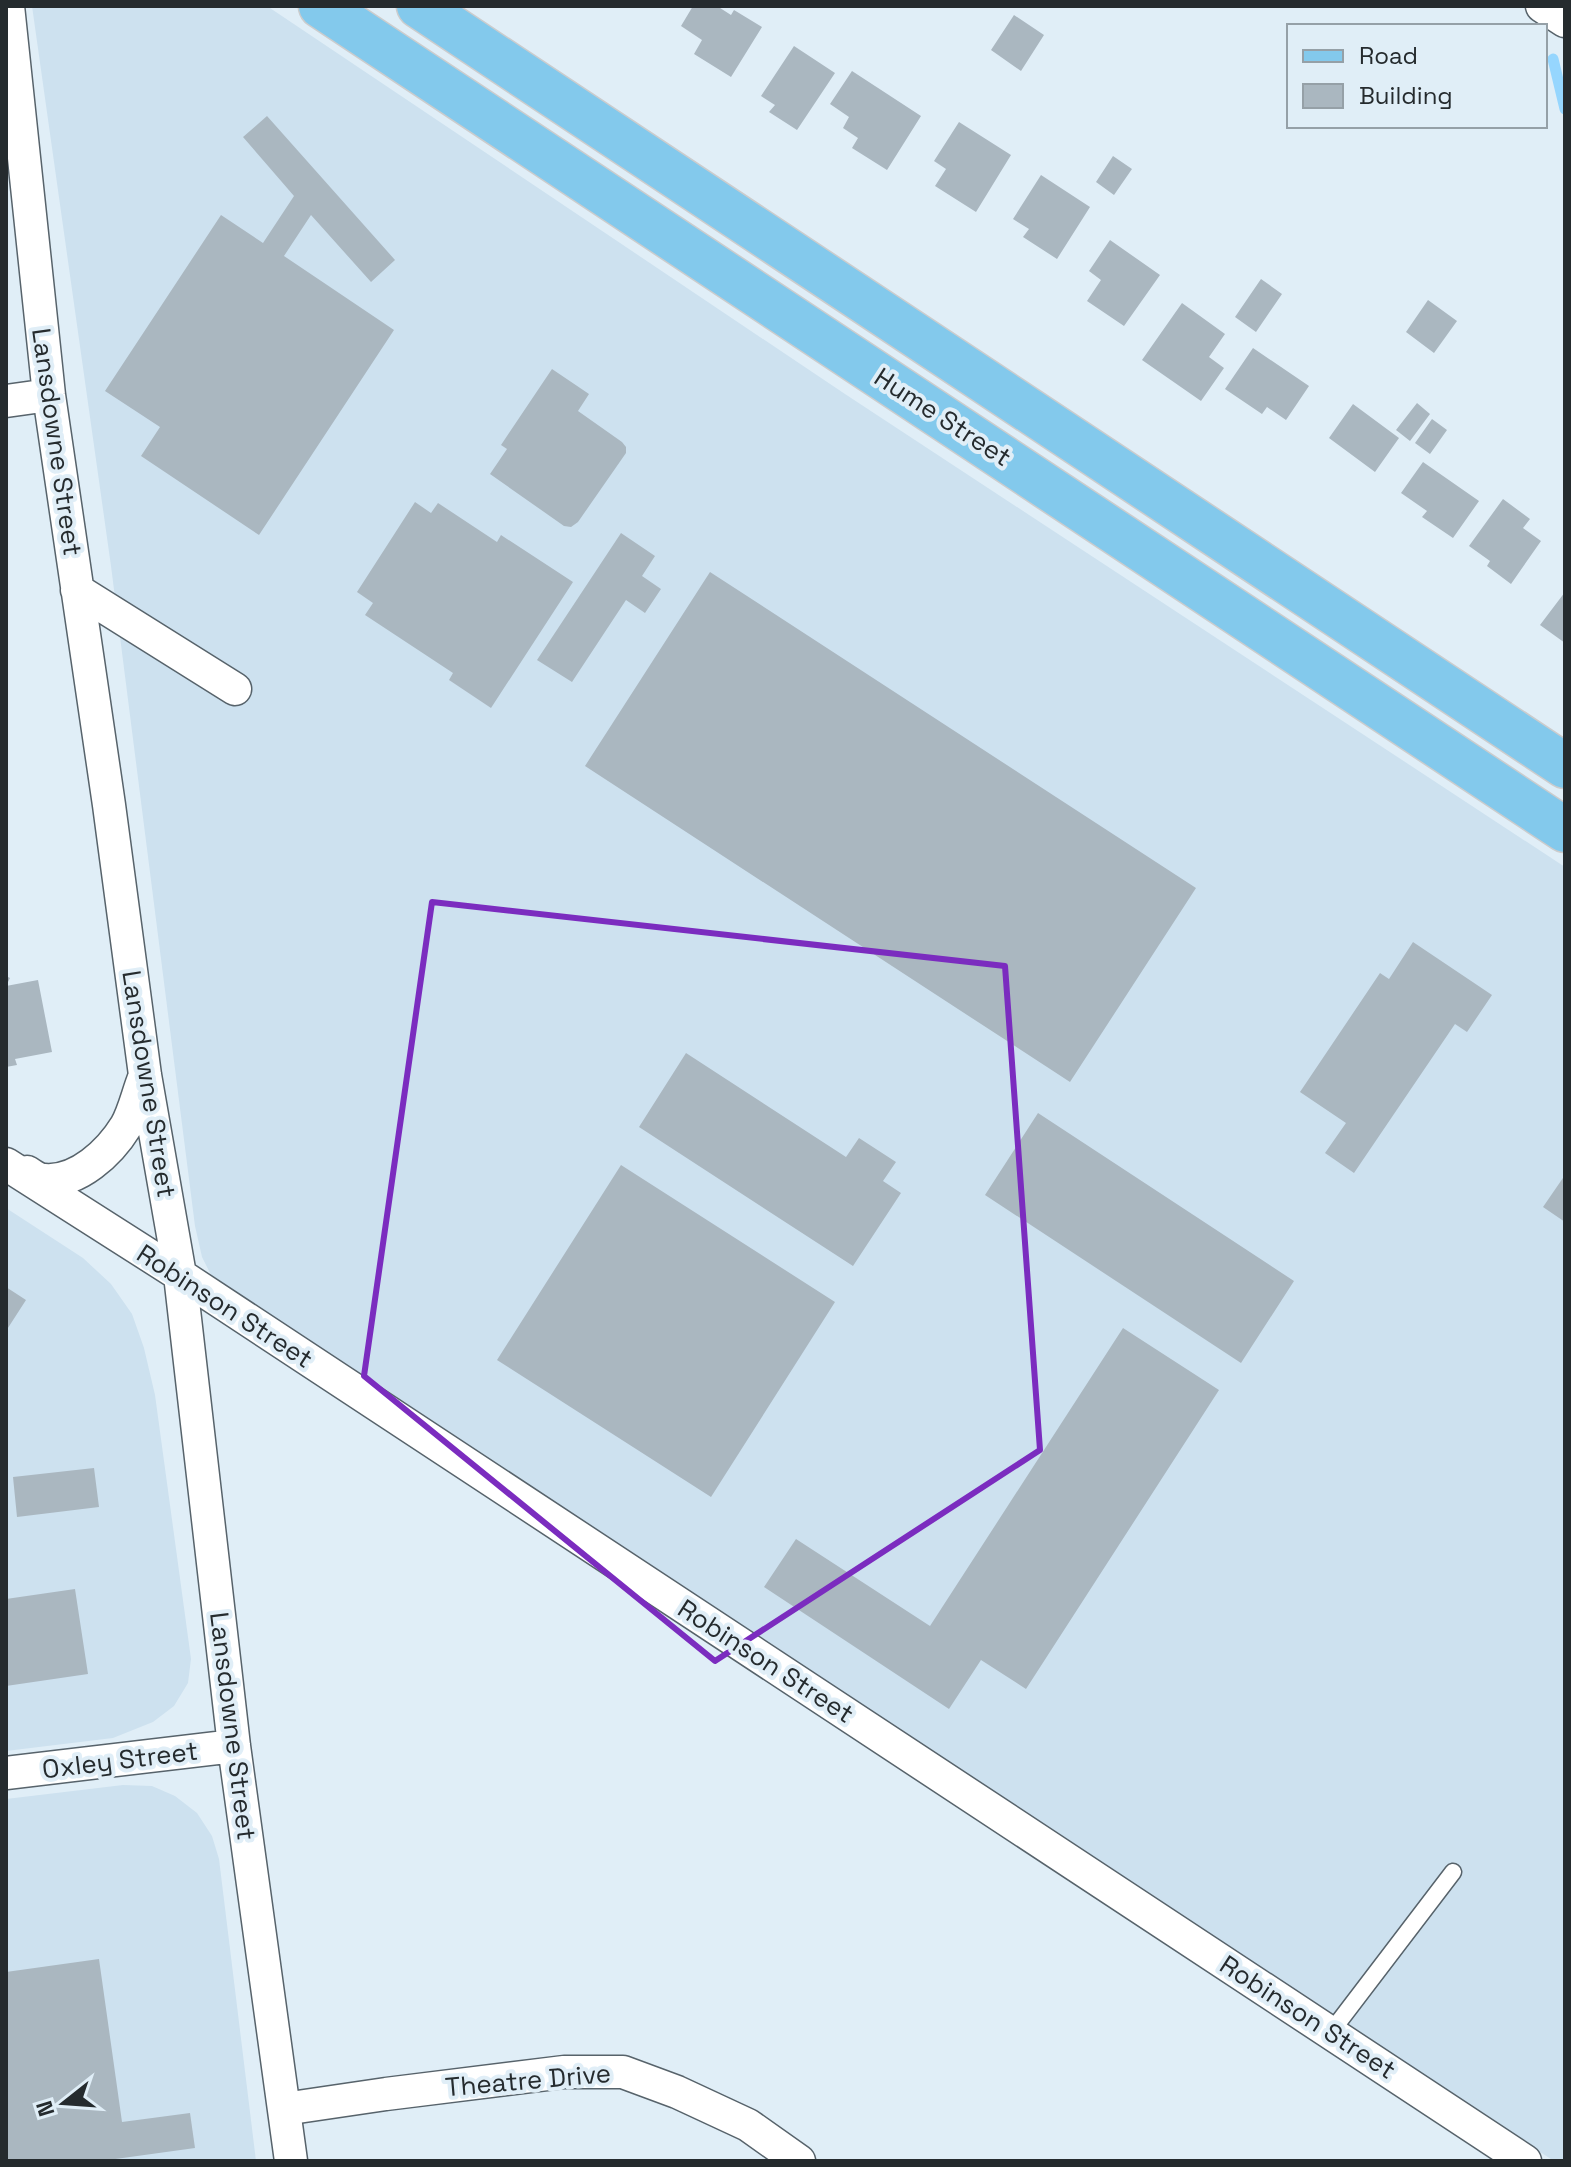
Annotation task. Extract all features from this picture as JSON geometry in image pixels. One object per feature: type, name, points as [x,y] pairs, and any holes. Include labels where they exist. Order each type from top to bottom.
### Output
[{"type":"main road","name":"Hume Street","points":[[321,6],[1565,830]]},
{"type":"main road","name":"Hume Street","points":[[419,6],[1565,766]]},
{"type":"street","name":"Lansdowne Street","points":[[8,6],[49,395],[145,1075],[180,1275],[234,1746],[291,2161]]},
{"type":"street","points":[[1542,6],[1565,21]]},
{"type":"street","points":[[6,401],[49,395]]},
{"type":"street","points":[[77,590],[235,689]]},
{"type":"street","name":"Robinson Street","points":[[6,1163],[42,1180],[67,1177],[88,1166],[111,1147],[128,1123],[145,1075]]},
{"type":"street","name":"Robinson Street","points":[[6,1163],[1525,2161]]},
{"type":"street","name":"Oxley Street","points":[[6,1773],[234,1746]]},
{"type":"street","name":"Theatre Drive","points":[[284,2109],[564,2072],[623,2072],[677,2092],[748,2125],[799,2161]]},
{"type":"lane","points":[[1331,2032],[1453,1872]]},
{"type":"highlighted area","points":[[432,902],[1005,966],[1040,1450],[715,1661],[364,1376]]},
{"type":"shaded area","points":[[32,6],[267,6],[845,394],[1565,867],[1565,2161],[1554,2161],[225,1294],[211,1275],[202,1257],[195,1226],[111,566]]},
{"type":"shaded area","points":[[6,1208],[83,1258],[111,1284],[132,1314],[155,1395],[191,1659],[188,1683],[174,1706],[153,1722],[113,1738],[6,1751]]},
{"type":"shaded area","points":[[123,1785],[152,1786],[175,1796],[197,1813],[212,1836],[219,1859],[256,2161],[6,2161],[6,1799]]},
{"type":"building","points":[[693,6],[717,6],[731,15],[734,10],[762,27],[731,77],[694,54],[702,40],[681,26]]},
{"type":"building","points":[[1014,15],[1044,35],[1021,71],[991,50]]},
{"type":"building","points":[[794,46],[835,73],[797,130],[769,112],[775,105],[761,96]]},
{"type":"building","points":[[852,71],[921,116],[887,170],[852,148],[858,138],[843,128],[849,117],[830,104]]},
{"type":"building","points":[[267,116],[395,260],[371,282],[311,215],[284,256],[394,330],[259,535],[141,456],[160,427],[105,391],[221,215],[263,243],[294,196],[243,137]]},
{"type":"building","points":[[959,122],[1011,155],[976,212],[935,186],[946,169],[934,161]]},
{"type":"building","points":[[1113,156],[1132,169],[1114,195],[1096,182]]},
{"type":"building","points":[[1041,175],[1090,207],[1057,259],[1023,237],[1029,229],[1013,219]]},
{"type":"building","points":[[1110,240],[1160,275],[1124,326],[1087,301],[1101,280],[1089,271]]},
{"type":"building","points":[[1261,279],[1282,294],[1256,332],[1235,317]]},
{"type":"building","points":[[1428,300],[1457,321],[1434,353],[1406,332]]},
{"type":"building","points":[[1182,303],[1225,334],[1209,357],[1224,368],[1201,401],[1142,360]]},
{"type":"building","points":[[1253,348],[1309,386],[1286,420],[1267,407],[1262,414],[1225,389]]},
{"type":"building","points":[[552,369],[589,394],[578,411],[626,447],[626,453],[578,522],[571,527],[564,526],[490,474],[507,449],[501,445]]},
{"type":"building","points":[[1417,403],[1430,414],[1410,441],[1396,430]]},
{"type":"building","points":[[1353,404],[1399,438],[1375,472],[1329,438]]},
{"type":"building","points":[[1432,419],[1447,430],[1430,454],[1415,443]]},
{"type":"building","points":[[1423,462],[1479,501],[1453,538],[1422,517],[1427,511],[1401,493]]},
{"type":"building","points":[[1503,499],[1530,519],[1523,528],[1541,541],[1511,584],[1487,566],[1490,561],[1469,546]]},
{"type":"building","points":[[415,502],[431,513],[438,503],[497,542],[501,535],[573,582],[491,708],[449,680],[453,673],[365,615],[373,603],[357,592]]},
{"type":"building","points":[[621,533],[655,556],[642,576],[661,589],[645,613],[626,600],[572,682],[537,660]]},
{"type":"building","points":[[710,572],[1196,888],[1070,1082],[585,766]]},
{"type":"building","points":[[1565,592],[1565,643],[1540,625]]},
{"type":"building","points":[[1413,942],[1492,995],[1467,1032],[1455,1024],[1354,1173],[1325,1153],[1346,1123],[1300,1092],[1380,973],[1389,979]]},
{"type":"building","points":[[38,980],[52,1052],[15,1059],[17,1065],[6,1067],[6,986]]},
{"type":"building","points":[[686,1053],[846,1157],[859,1138],[896,1162],[883,1181],[901,1193],[853,1266],[639,1127]]},
{"type":"building","points":[[1038,1113],[1294,1281],[1241,1363],[985,1195]]},
{"type":"building","points":[[621,1165],[835,1302],[711,1497],[497,1360]]},
{"type":"building","points":[[1565,1175],[1565,1222],[1543,1207]]},
{"type":"building","points":[[6,1287],[26,1300],[6,1331]]},
{"type":"building","points":[[1123,1328],[1219,1390],[1026,1689],[981,1660],[949,1709],[764,1587],[796,1539],[930,1626]]},
{"type":"building","points":[[94,1468],[99,1507],[17,1517],[13,1477]]},
{"type":"building","points":[[75,1589],[88,1674],[6,1686],[6,1599]]},
{"type":"building","points":[[99,1959],[122,2122],[190,2113],[195,2148],[101,2161],[6,2161],[6,1972]]},
{"type":"waterway","points":[[1553,59],[1565,109]]}]
